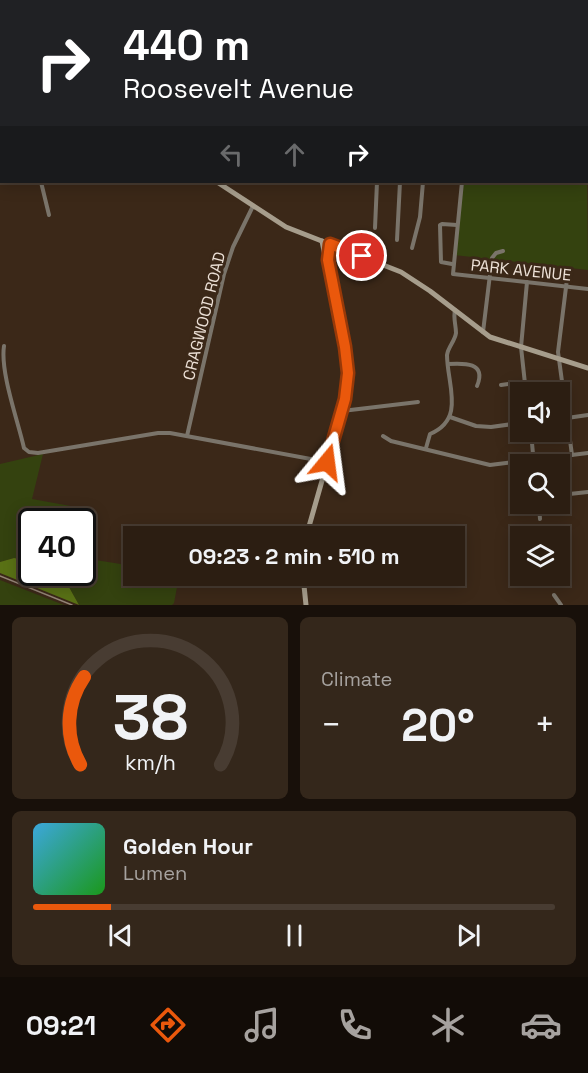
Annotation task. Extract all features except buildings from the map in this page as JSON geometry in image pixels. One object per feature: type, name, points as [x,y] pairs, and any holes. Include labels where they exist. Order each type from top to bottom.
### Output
[{"type":"main road","points":[[227,184],[253,206],[286,227],[401,272],[483,333],[588,368]]},
{"type":"main road","points":[[322,241],[328,260]]},
{"type":"main road","points":[[309,526],[347,386],[347,360],[328,260],[330,244]]},
{"type":"main road","points":[[304,586],[306,605]]},
{"type":"street","points":[[41,183],[49,215]]},
{"type":"street","points":[[375,228],[377,183]]},
{"type":"street","points":[[397,240],[400,183]]},
{"type":"street","points":[[412,248],[419,225],[423,183]]},
{"type":"street","points":[[457,225],[440,225],[441,262],[452,264],[457,225],[462,183]]},
{"type":"street","name":"CRAGWOOD ROAD","points":[[187,436],[227,262],[253,206]]},
{"type":"street","points":[[483,333],[493,255],[503,251]]},
{"type":"street","name":"PARK AVENUE","points":[[452,264],[452,273],[588,289]]},
{"type":"street","points":[[562,382],[558,352],[567,272]]},
{"type":"street","points":[[524,382],[521,347],[527,282]]},
{"type":"street","points":[[426,448],[430,434],[443,428],[450,417],[452,402],[447,352],[456,333],[455,310]]},
{"type":"street","points":[[4,346],[6,374],[24,448],[29,452],[41,453],[158,433],[170,433],[327,462]]},
{"type":"street","points":[[448,364],[467,363],[474,366],[479,374],[477,386]]},
{"type":"street","points":[[501,385],[510,384]]},
{"type":"street","points":[[342,411],[418,402]]},
{"type":"street","points":[[570,417],[588,415]]},
{"type":"street","points":[[450,417],[476,426],[510,424]]},
{"type":"street","points":[[383,436],[391,441],[426,448],[457,458],[490,465],[510,464]]},
{"type":"street","points":[[570,442],[572,455],[588,453]]},
{"type":"street","points":[[570,494],[588,492]]},
{"type":"street","points":[[540,514],[540,519]]},
{"type":"street","points":[[554,595],[561,605]]},
{"type":"green space","points":[[464,183],[587,183],[588,270],[454,255]]},
{"type":"green space","points":[[43,454],[32,499],[76,507],[18,508],[18,559],[0,562],[0,464]]},
{"type":"green space","points":[[18,559],[18,580],[0,573],[0,562]]},
{"type":"green space","points":[[96,560],[123,564],[123,586],[177,586],[172,605],[79,605],[68,586],[96,586]]},
{"type":"green space","points":[[0,580],[64,605],[0,605]]},
{"type":"green space","points":[[32,586],[68,586],[79,605]]},
{"type":"railway","points":[[0,576],[72,605]]},
{"type":"route","points":[[327,462],[345,399],[348,373],[328,260],[330,244],[362,256]]}]
